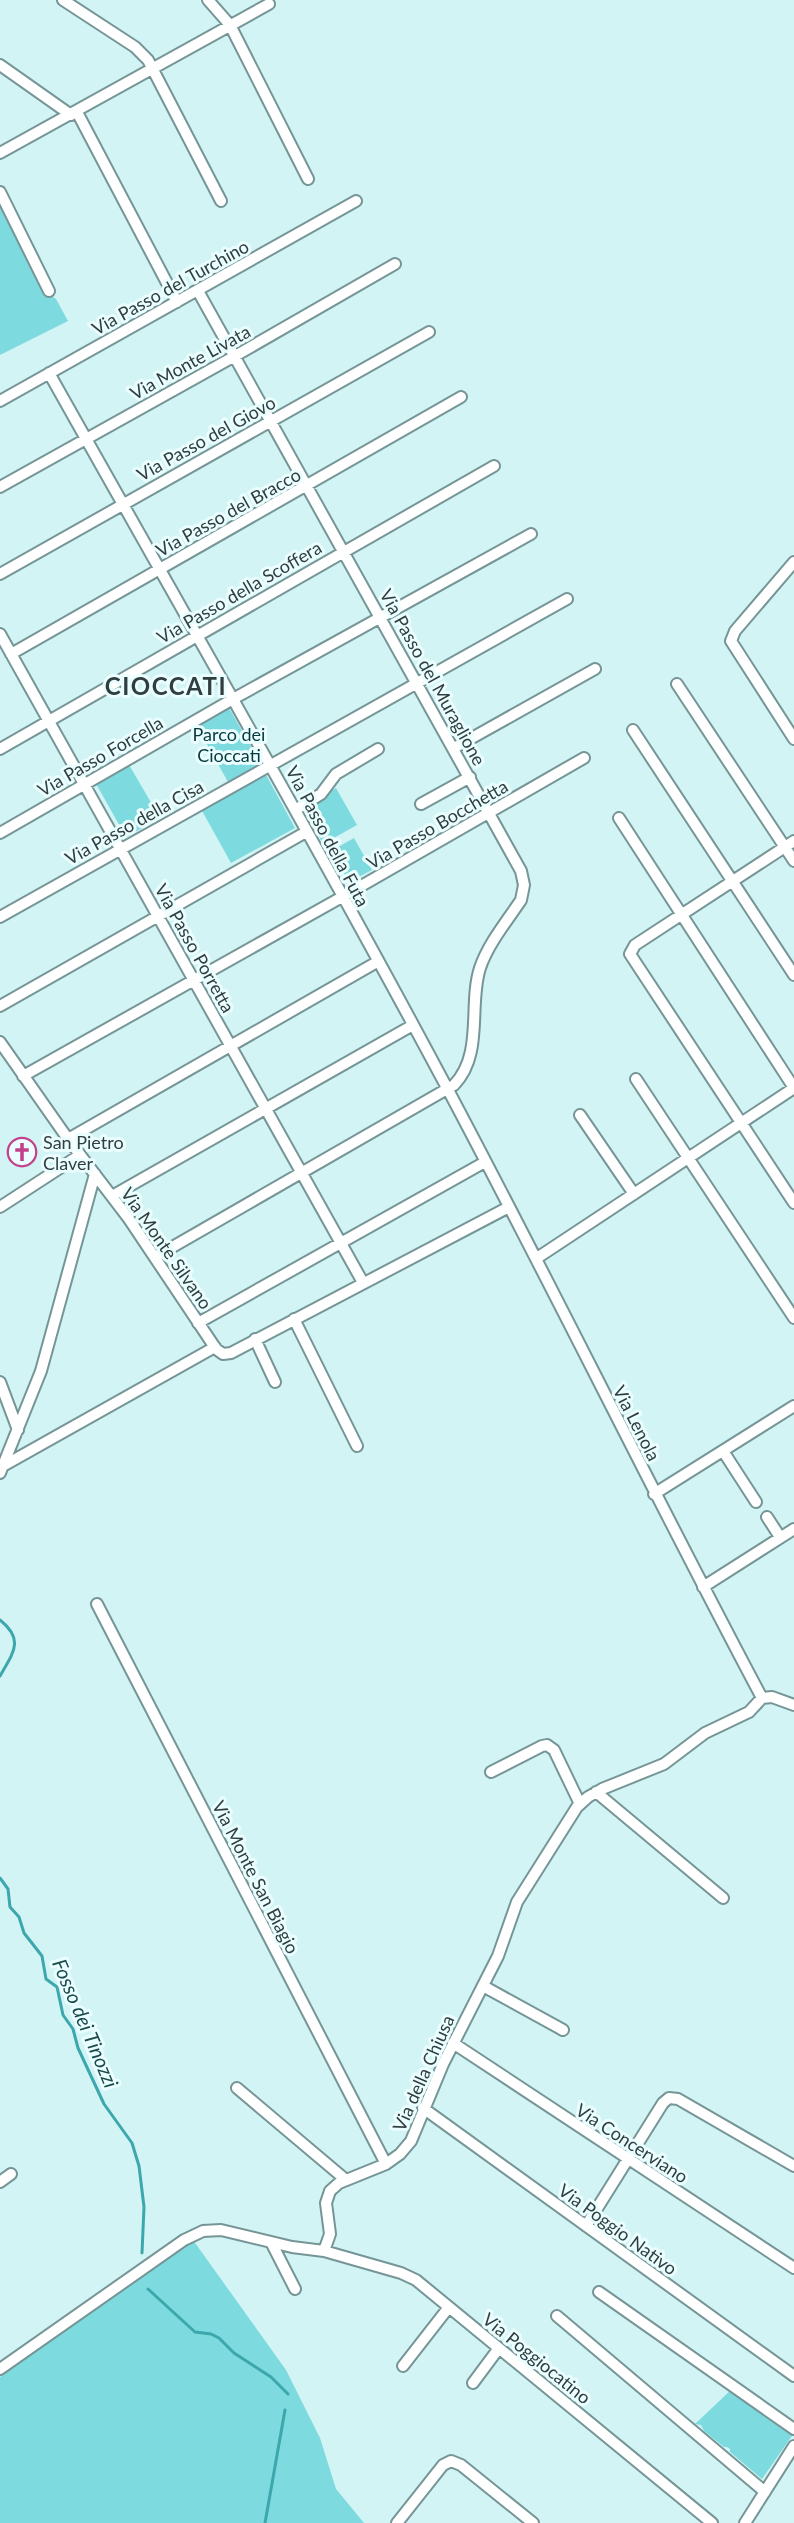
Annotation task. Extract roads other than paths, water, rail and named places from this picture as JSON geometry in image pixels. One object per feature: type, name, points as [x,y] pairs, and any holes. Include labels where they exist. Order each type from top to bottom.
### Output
[{"type":"street","points":[[63,0],[135,47],[154,69],[222,201]]},
{"type":"street","points":[[208,0],[230,25],[308,179]]},
{"type":"street","points":[[0,153],[269,4]]},
{"type":"street","points":[[0,65],[74,113],[177,302]]},
{"type":"street","points":[[0,192],[49,291]]},
{"type":"street","name":"Via Passo del Turchino","points":[[0,402],[356,201]]},
{"type":"street","name":"Via Monte Livata","points":[[0,487],[395,264]]},
{"type":"street","name":"Via Passo del Muraglione","points":[[198,291],[521,871],[524,888],[521,900],[481,965],[477,982],[470,1058],[463,1074],[448,1089]]},
{"type":"street","name":"Via Passo del Giovo","points":[[0,574],[429,332]]},
{"type":"street","name":"Via Passo della Futa","points":[[49,373],[295,810],[485,1161]]},
{"type":"street","name":"Via Passo del Bracco","points":[[11,654],[461,398]]},
{"type":"street","name":"Via Passo della Scoffera","points":[[0,749],[494,466]]},
{"type":"street","name":"Via Passo Forcella","points":[[0,833],[233,699],[531,534]]},
{"type":"street","points":[[794,562],[735,631],[732,641],[794,739]]},
{"type":"street","name":"Via Passo della Cisa","points":[[0,917],[567,599]]},
{"type":"street","name":"Via Passo Porretta","points":[[0,634],[361,1279]]},
{"type":"street","points":[[454,748],[595,669]]},
{"type":"street","points":[[677,684],[789,844],[794,861]]},
{"type":"street","points":[[633,730],[794,975]]},
{"type":"street","points":[[295,810],[321,794],[338,772],[378,749]]},
{"type":"street","name":"Via Passo Bocchetta","points":[[22,1076],[584,758]]},
{"type":"street","points":[[421,804],[470,777]]},
{"type":"street","points":[[537,1258],[794,1088],[619,818]]},
{"type":"street","points":[[0,1006],[306,832]]},
{"type":"street","points":[[789,844],[635,945],[630,951],[631,959],[794,1203]]},
{"type":"street","points":[[68,1139],[377,962]]},
{"type":"street","points":[[112,1197],[413,1025]]},
{"type":"street","name":"Via Monte Silvano","points":[[0,1042],[22,1076],[155,1257],[219,1351]]},
{"type":"street","points":[[636,1079],[794,1318]]},
{"type":"street","points":[[155,1257],[448,1089]]},
{"type":"street","points":[[580,1114],[634,1194]]},
{"type":"street","points":[[0,1207],[80,1155]]},
{"type":"street","points":[[198,1323],[485,1161]]},
{"type":"street","name":"Via Lenola","points":[[485,1161],[537,1258],[654,1494],[762,1698]]},
{"type":"street","points":[[1,1469],[43,1365],[94,1174]]},
{"type":"street","points":[[1,1469],[219,1351],[231,1353],[509,1207]]},
{"type":"street","points":[[294,1318],[357,1446]]},
{"type":"street","points":[[255,1339],[275,1382]]},
{"type":"street","points":[[0,1382],[18,1430]]},
{"type":"street","points":[[654,1494],[794,1406]]},
{"type":"street","points":[[723,1451],[756,1502]]},
{"type":"street","points":[[767,1517],[780,1538]]},
{"type":"street","points":[[703,1587],[794,1529]]},
{"type":"street","name":"Via Monte San Biagio","points":[[97,1604],[386,2164]]},
{"type":"street","points":[[762,1698],[772,1697],[794,1705]]},
{"type":"street","name":"Via della Chiusa","points":[[324,2251],[330,2234],[327,2197],[334,2186],[386,2164],[403,2152],[411,2141],[423,2108],[453,2043],[500,1952],[517,1902],[579,1804],[596,1792],[656,1769],[699,1737],[746,1714],[762,1698]]},
{"type":"street","points":[[491,1772],[542,1746],[549,1746],[555,1751],[579,1804]]},
{"type":"street","points":[[596,1792],[723,1898]]},
{"type":"street","points":[[483,1986],[563,2030]]},
{"type":"street","name":"Via Concerviano","points":[[453,2043],[794,2268]]},
{"type":"street","points":[[237,2088],[346,2181]]},
{"type":"street","points":[[586,2226],[663,2103],[669,2098],[678,2099],[794,2166]]},
{"type":"street","name":"Via Poggio Nativo","points":[[423,2108],[794,2376]]},
{"type":"street","points":[[0,2182],[11,2174]]},
{"type":"street","points":[[0,2369],[195,2234],[207,2230],[221,2230],[324,2251]]},
{"type":"street","points":[[271,2242],[295,2289]]},
{"type":"street","name":"Via Poggiocatino","points":[[324,2251],[411,2277],[712,2523]]},
{"type":"street","points":[[600,2292],[794,2429]]},
{"type":"street","points":[[403,2366],[449,2307]]},
{"type":"street","points":[[557,2316],[765,2492]]},
{"type":"street","points":[[473,2383],[499,2348]]},
{"type":"street","points":[[749,2521],[794,2446]]},
{"type":"street","points":[[397,2523],[443,2465],[451,2461],[461,2465],[533,2523]]},
{"type":"waterway","name":"Fosso dei Tinozzi","points":[[0,1620],[8,1627],[14,1640],[12,1653],[0,1676]]},
{"type":"waterway","name":"Fosso dei Tinozzi","points":[[0,1878],[8,1889],[10,1907],[19,1917],[24,1933],[42,1956],[46,1979],[57,1987],[63,2015],[73,2029],[78,2048],[104,2104],[132,2143],[139,2166],[144,2207],[142,2253]]},
{"type":"waterway","name":"Fosso dei Tinozzi","points":[[148,2289],[195,2332],[211,2334],[219,2338],[234,2353],[271,2377],[288,2394]]},
{"type":"waterway","name":"Fosso dei Tinozzi","points":[[265,2523],[285,2410]]},
{"type":"place","name":"San Pietro Claver","points":[[22,1152]]},
{"type":"district","name":"CIOCCATI","points":[[166,685]]},
{"type":"park label","name":"Parco dei Cioccati","points":[[229,744]]}]
